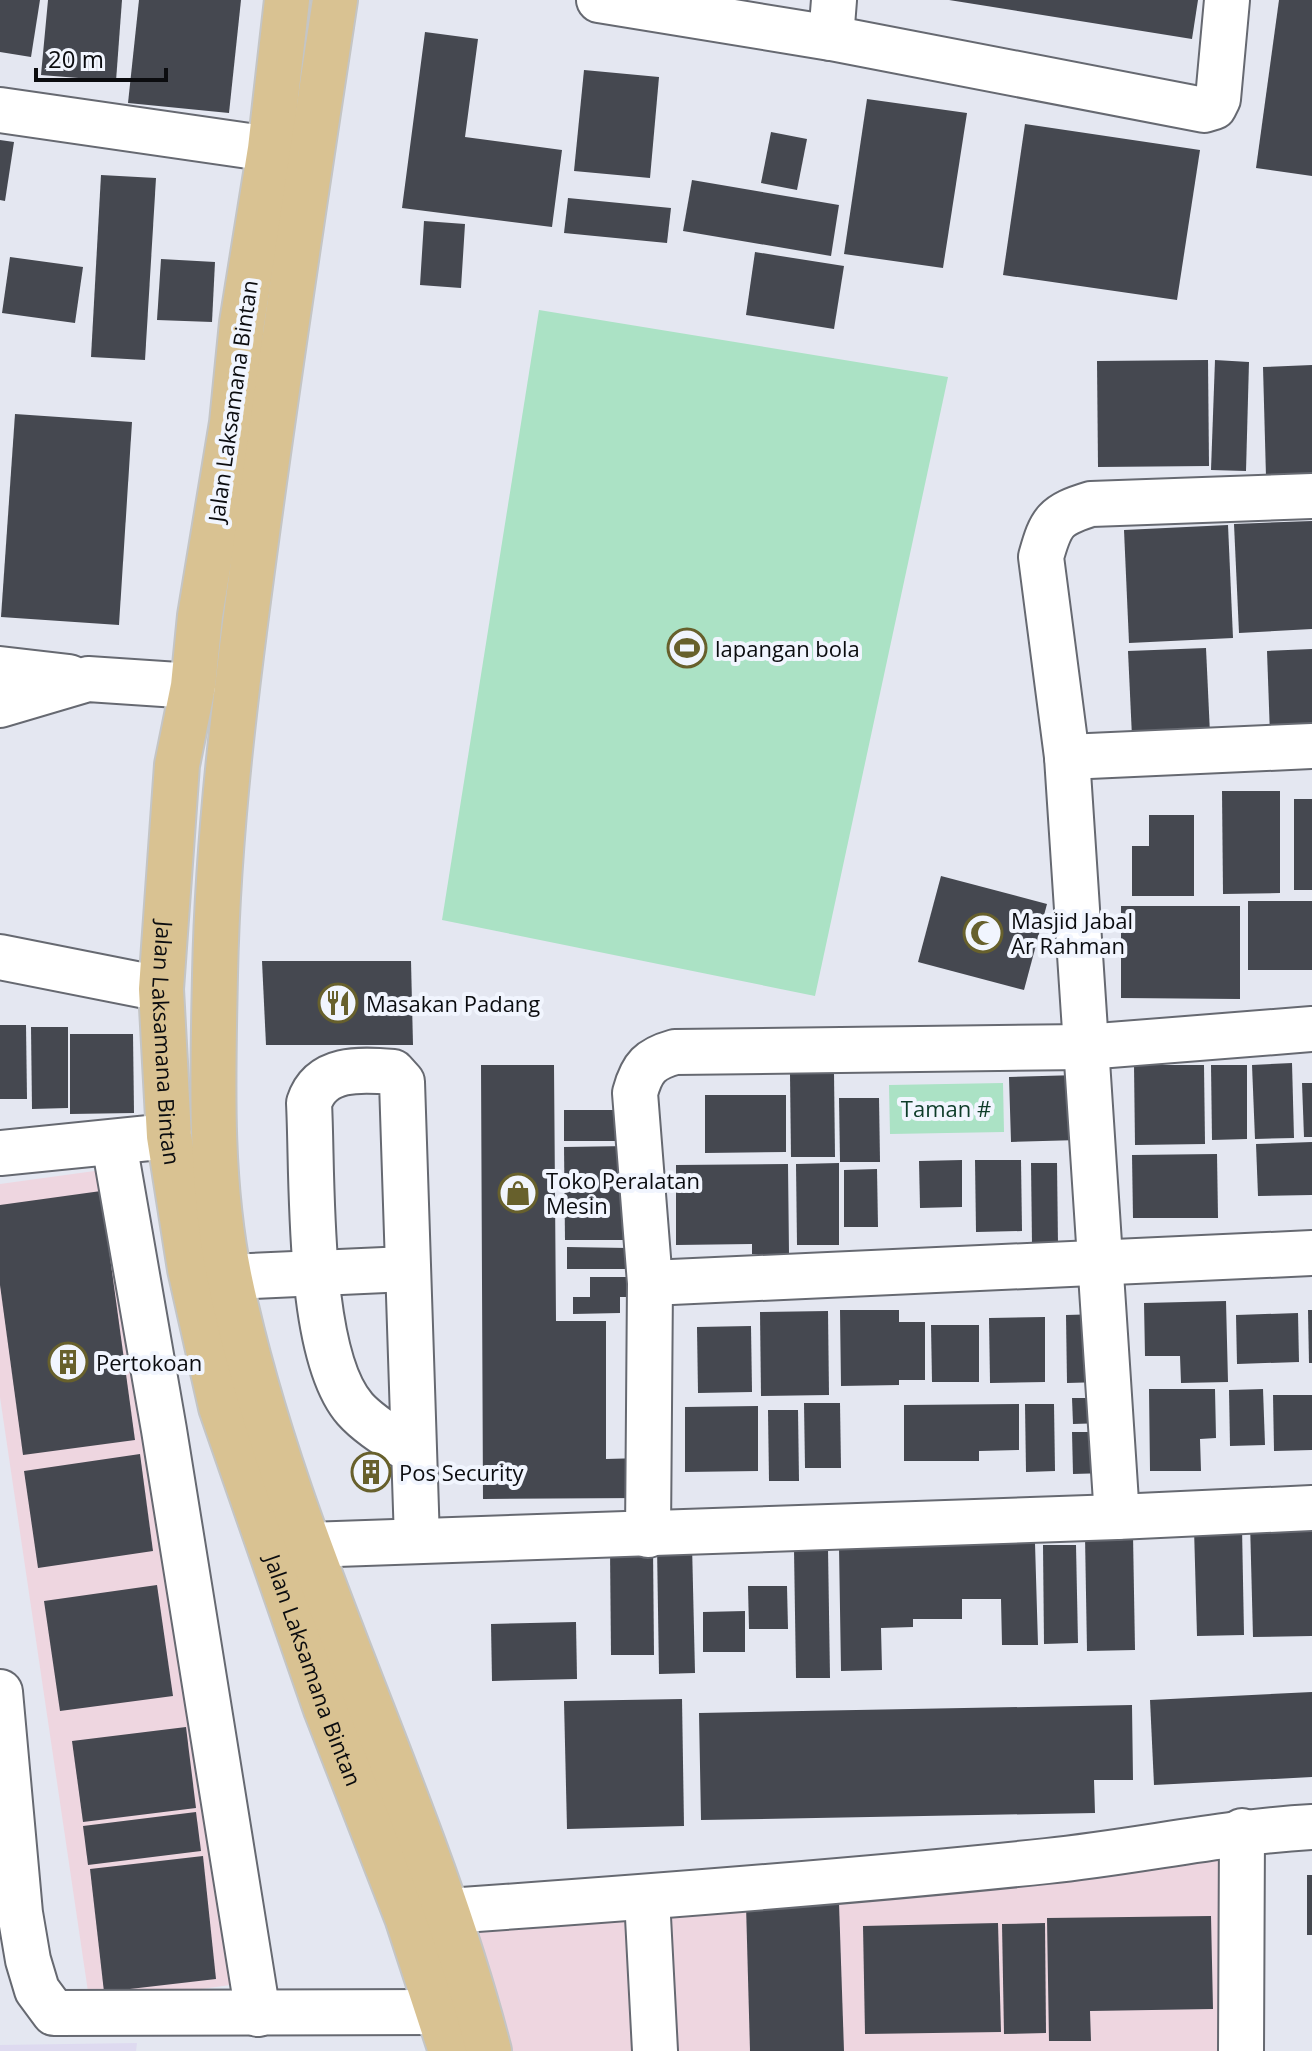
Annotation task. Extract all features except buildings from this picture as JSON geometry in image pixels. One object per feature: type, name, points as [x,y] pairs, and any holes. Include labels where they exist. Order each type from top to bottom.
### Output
[{"type":"main road","name":"Jalan Laksamana Bintan","points":[[287,0],[270,149],[242,323],[252,425],[234,700],[217,886],[211,1076],[229,1277],[257,1384],[308,1545],[448,1911],[489,2051]]},
{"type":"main road","name":"Jalan Laksamana Bintan","points":[[335,0],[252,425],[200,616],[193,686],[177,765],[161,989],[169,1136],[190,1269],[221,1407],[326,1709],[446,2031]]},
{"type":"street","points":[[599,0],[832,19],[1204,110],[1214,107],[1218,99],[1227,0]]},
{"type":"street","points":[[0,110],[270,149]]},
{"type":"street","points":[[1117,1517],[1067,757],[1041,557],[1048,531],[1062,513],[1091,504],[1312,496]]},
{"type":"street","points":[[0,669],[193,686]]},
{"type":"street","points":[[0,705],[88,679]]},
{"type":"street","points":[[1067,757],[1312,746]]},
{"type":"street","points":[[0,957],[161,989]]},
{"type":"street","points":[[648,1535],[650,1283],[635,1093],[641,1071],[654,1057],[675,1052],[1085,1047],[1312,1029]]},
{"type":"street","points":[[414,1453],[356,1410],[339,1385],[328,1353],[317,1272],[309,1103],[315,1086],[326,1077],[385,1071],[399,1075],[402,1082],[417,1540]]},
{"type":"street","points":[[0,1153],[169,1136]]},
{"type":"street","points":[[114,1143],[164,1430],[258,2014]]},
{"type":"street","points":[[650,1283],[1312,1253]]},
{"type":"street","points":[[229,1277],[407,1269]]},
{"type":"street","points":[[164,1430],[221,1407]]},
{"type":"street","points":[[308,1545],[648,1535],[1312,1508]]},
{"type":"street","points":[[0,1692],[28,1960],[37,1990],[54,2013],[258,2014],[446,2031]]},
{"type":"street","points":[[448,1911],[647,1898],[1054,1860],[1242,1831],[1312,1827]]},
{"type":"street","points":[[1241,2051],[1242,1831]]},
{"type":"street","points":[[647,1898],[655,2051]]},
{"type":"shaded area","points":[[109,1169],[230,1985],[90,2005],[0,1397],[0,1184]]},
{"type":"shaded area","points":[[1242,1831],[1241,2051],[489,2051],[448,1911]]},
{"type":"shaded area","points":[[137,2043],[136,2051],[0,2051],[0,2045]]},
{"type":"green space","name":"lapangan bola","points":[[539,310],[948,377],[815,996],[442,920]]},
{"type":"green space","name":"Taman #","points":[[1003,1083],[1004,1132],[890,1134],[889,1085]]},
{"type":"place","name":"lapangan bola","points":[[687,648]]},
{"type":"place","name":"Masjid Jabal Ar Rahman","points":[[983,933]]},
{"type":"place","name":"Masakan Padang","points":[[338,1003]]},
{"type":"place","name":"Toko Peralatan Mesin","points":[[518,1193]]},
{"type":"place","name":"Pertokoan","points":[[68,1362]]},
{"type":"place","name":"Pos Security","points":[[371,1472]]}]
